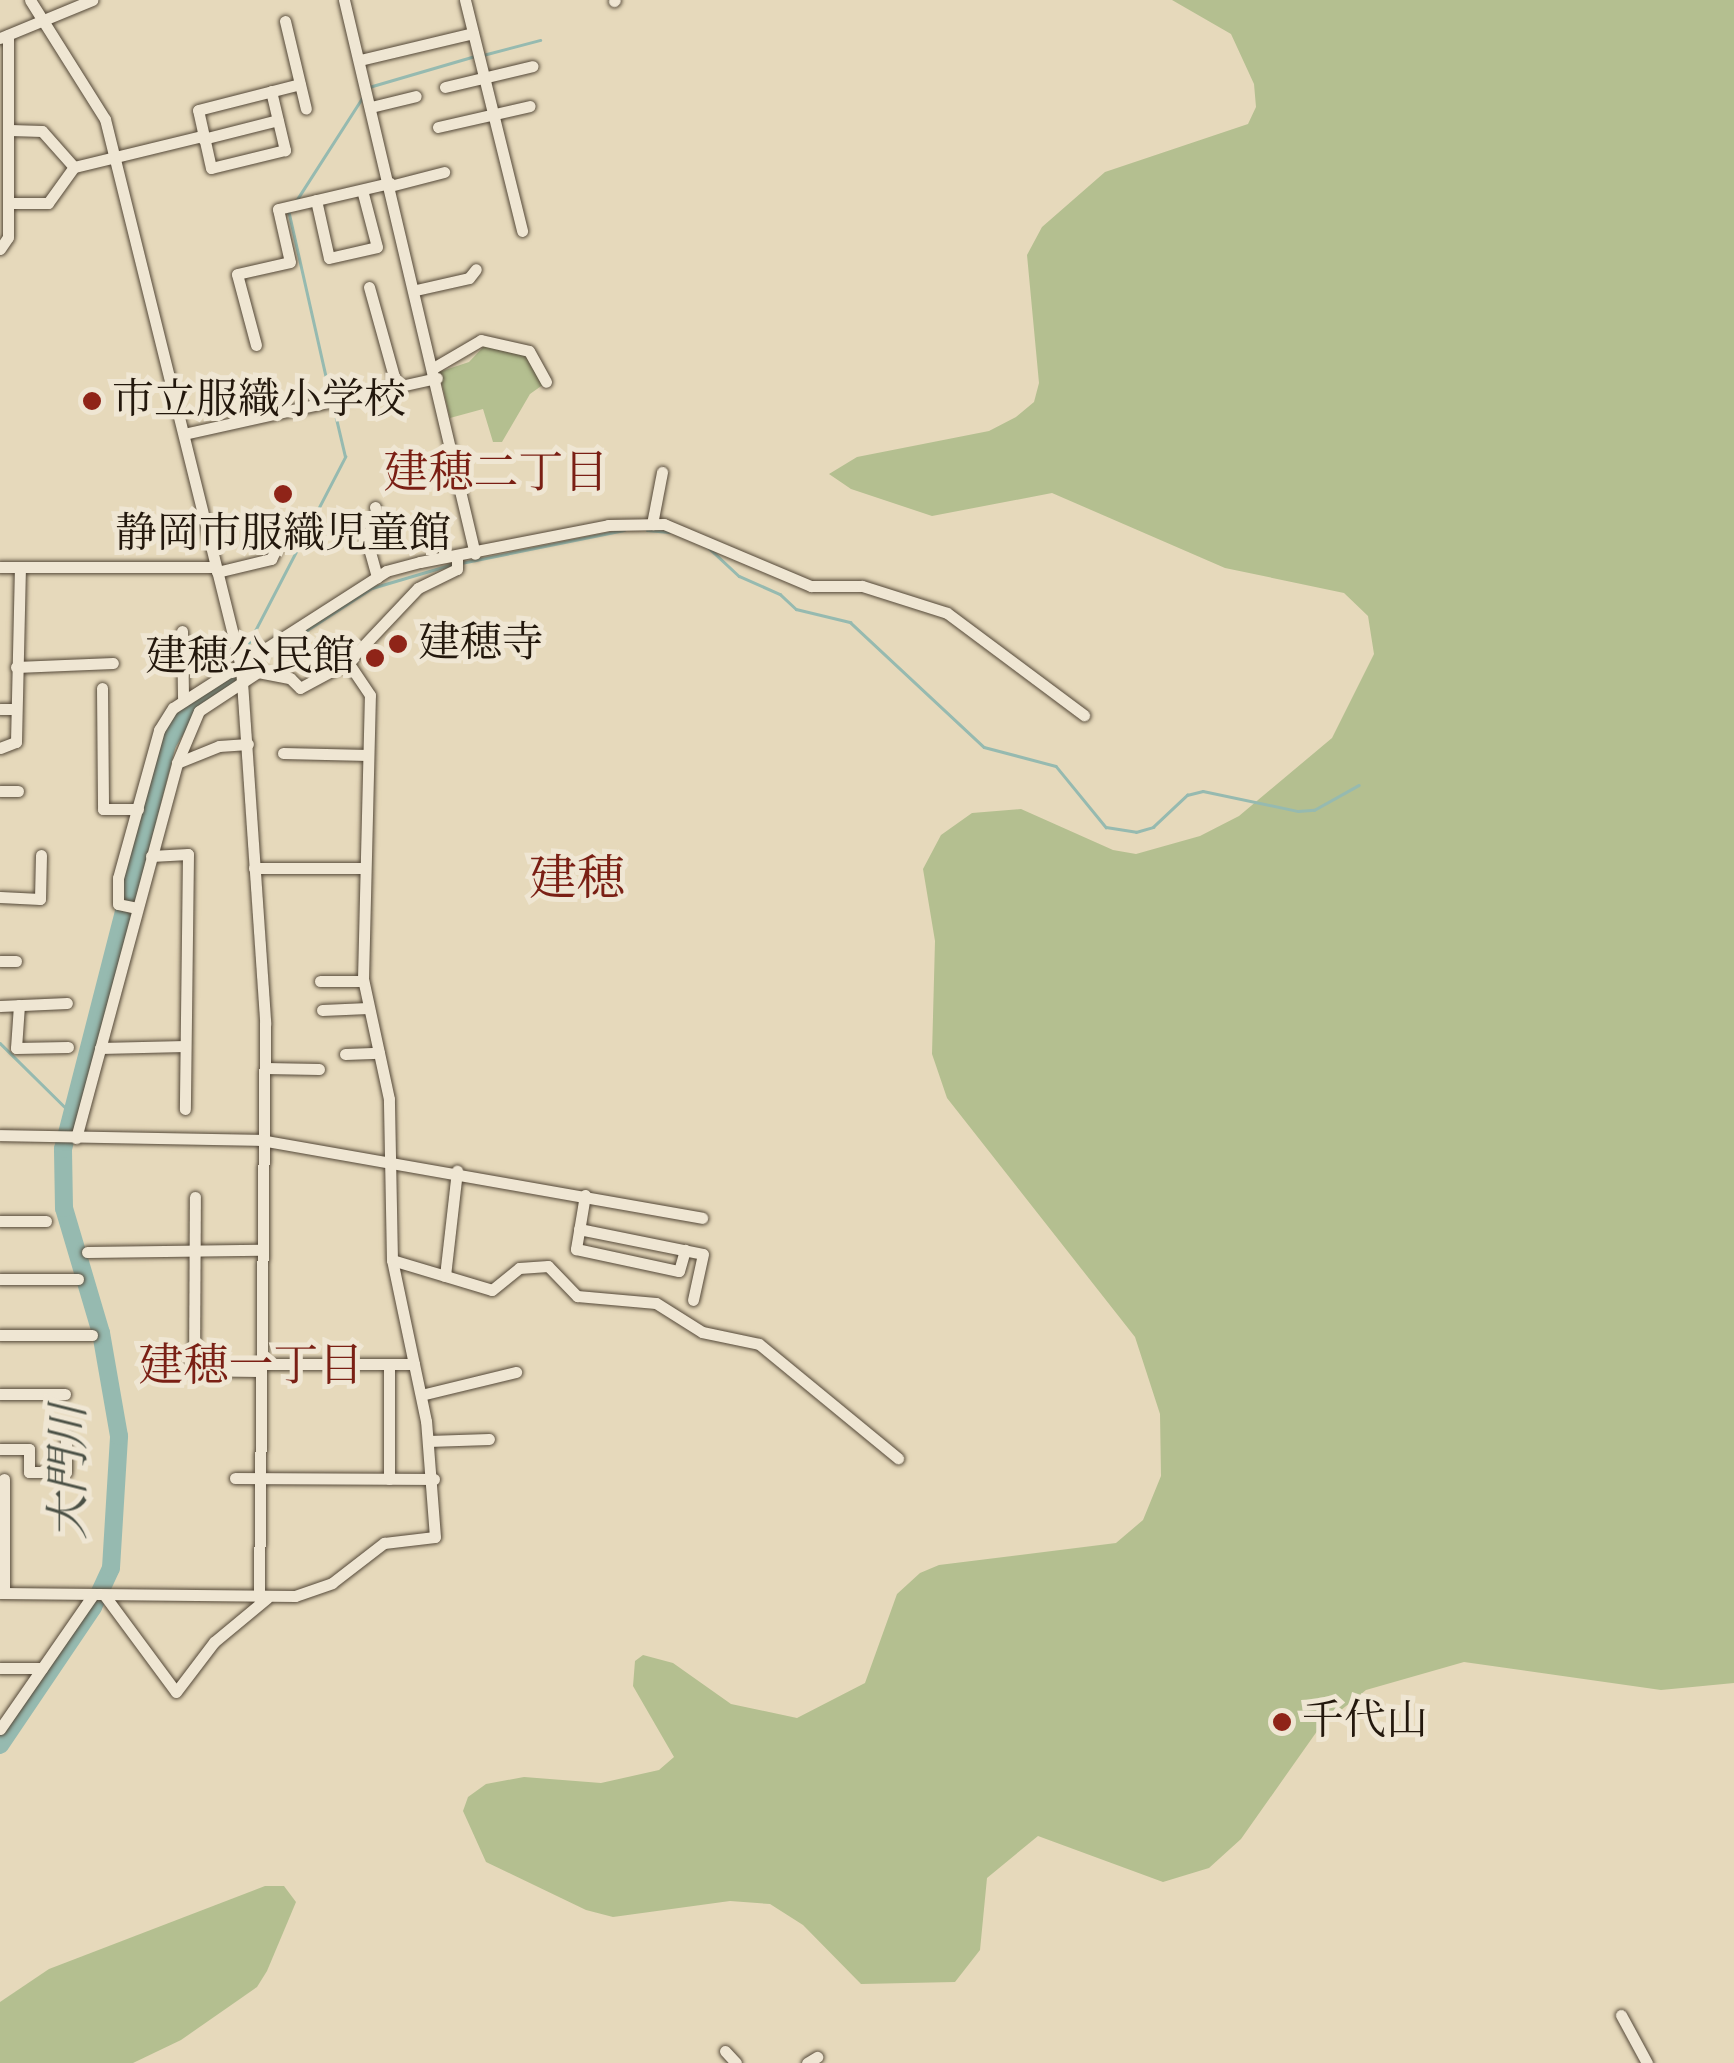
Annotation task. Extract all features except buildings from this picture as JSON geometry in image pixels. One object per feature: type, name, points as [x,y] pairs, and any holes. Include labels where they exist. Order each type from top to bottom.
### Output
[{"type":"street","points":[[30,0],[39,22],[98,106],[115,157],[241,667],[265,1068],[260,1368],[265,1598]]},
{"type":"street","points":[[0,249],[8,237],[9,202],[10,130],[4,36],[92,0]]},
{"type":"street","points":[[344,0],[436,372],[475,554]]},
{"type":"street","points":[[465,0],[522,232]]},
{"type":"street","points":[[285,21],[306,109]]},
{"type":"street","points":[[360,60],[473,33]]},
{"type":"street","points":[[445,87],[533,66]]},
{"type":"street","points":[[271,91],[285,150],[211,168],[198,110],[271,91],[300,84]]},
{"type":"street","points":[[371,107],[416,96]]},
{"type":"street","points":[[438,127],[530,106]]},
{"type":"street","points":[[9,202],[48,203],[74,166],[278,120]]},
{"type":"street","points":[[10,130],[42,132],[74,166]]},
{"type":"street","points":[[256,345],[237,274],[290,262],[278,209],[444,172]]},
{"type":"street","points":[[316,200],[330,258],[377,246],[362,190]]},
{"type":"street","points":[[416,290],[469,278],[476,269]]},
{"type":"street","points":[[369,287],[397,388]]},
{"type":"street","points":[[184,434],[397,388],[436,372],[482,340],[529,351],[546,382]]},
{"type":"street","points":[[652,524],[662,472]]},
{"type":"street","points":[[375,506],[381,531],[365,534],[377,577]]},
{"type":"street","points":[[137,908],[118,904],[138,809],[160,730],[182,698],[241,667],[377,577],[608,525],[652,524],[682,529],[811,586],[862,586],[947,613],[1084,714]]},
{"type":"street","points":[[0,567],[216,570],[272,560],[278,547]]},
{"type":"street","points":[[76,1138],[176,763],[199,712],[258,672],[290,678],[300,688],[348,662],[418,588],[457,569],[457,558]]},
{"type":"street","points":[[0,748],[16,742],[20,567]]},
{"type":"street","points":[[182,631],[182,698]]},
{"type":"street","points":[[4,1479],[2,1593],[265,1598],[332,1584],[384,1543],[435,1537],[434,1479],[428,1440],[392,1260],[386,1157],[391,1119],[363,981],[370,695],[348,662]]},
{"type":"street","points":[[16,666],[113,663]]},
{"type":"street","points":[[102,688],[103,809],[138,809]]},
{"type":"street","points":[[0,709],[16,708]]},
{"type":"street","points":[[176,763],[219,746],[248,744]]},
{"type":"street","points":[[283,753],[368,755]]},
{"type":"street","points":[[0,791],[18,791]]},
{"type":"street","points":[[151,856],[188,854],[185,1109]]},
{"type":"street","points":[[0,897],[40,899],[41,855]]},
{"type":"street","points":[[254,868],[365,868]]},
{"type":"street","points":[[0,961],[16,961]]},
{"type":"street","points":[[320,981],[363,981]]},
{"type":"street","points":[[0,1006],[67,1004]]},
{"type":"street","points":[[20,1005],[16,1048],[68,1047]]},
{"type":"street","points":[[322,1010],[368,1008]]},
{"type":"street","points":[[100,1048],[185,1046]]},
{"type":"street","points":[[345,1054],[379,1053]]},
{"type":"street","points":[[265,1068],[319,1068]]},
{"type":"street","points":[[0,1134],[262,1140],[386,1157],[702,1218]]},
{"type":"street","points":[[445,1276],[457,1171]]},
{"type":"street","points":[[584,1195],[576,1249],[679,1271],[685,1250]]},
{"type":"street","points":[[194,1370],[195,1197]]},
{"type":"street","points":[[0,1221],[46,1221]]},
{"type":"street","points":[[579,1229],[704,1254],[693,1300]]},
{"type":"street","points":[[86,1252],[261,1250]]},
{"type":"street","points":[[392,1260],[492,1290],[518,1268],[548,1266],[577,1296],[656,1302],[702,1332],[744,1338],[779,1357],[898,1458]]},
{"type":"street","points":[[0,1279],[78,1279]]},
{"type":"street","points":[[0,1335],[92,1335]]},
{"type":"street","points":[[389,1364],[389,1479]]},
{"type":"street","points":[[175,1370],[414,1364]]},
{"type":"street","points":[[421,1395],[516,1372]]},
{"type":"street","points":[[0,1394],[66,1394]]},
{"type":"street","points":[[0,1449],[29,1450],[29,1472],[66,1472],[66,1436]]},
{"type":"street","points":[[428,1440],[489,1439]]},
{"type":"street","points":[[235,1478],[434,1479]]},
{"type":"street","points":[[99,1596],[176,1692],[214,1642],[265,1598]]},
{"type":"street","points":[[0,1729],[99,1596]]},
{"type":"street","points":[[0,1668],[42,1668]]},
{"type":"street","points":[[1622,2015],[1647,2063]]},
{"type":"street","points":[[724,2050],[736,2063]]},
{"type":"green space","points":[[1172,0],[1734,0],[1734,1683],[1661,1690],[1464,1662],[1366,1690],[1320,1727],[1241,1839],[1209,1868],[1163,1882],[1038,1836],[987,1878],[980,1950],[955,1982],[861,1984],[803,1925],[770,1904],[730,1901],[613,1917],[586,1910],[486,1862],[463,1811],[468,1797],[486,1784],[524,1777],[601,1783],[659,1770],[674,1757],[633,1686],[635,1661],[643,1655],[673,1663],[731,1704],[797,1718],[865,1683],[897,1594],[920,1573],[939,1565],[1116,1543],[1143,1520],[1161,1476],[1160,1414],[1135,1337],[947,1098],[932,1054],[935,941],[923,869],[941,835],[972,813],[1021,809],[1113,850],[1136,854],[1200,836],[1239,816],[1332,738],[1374,654],[1368,616],[1344,593],[1225,568],[1052,493],[932,516],[851,489],[829,474],[857,457],[989,431],[1034,402],[1039,383],[1027,255],[1042,227],[1105,172],[1248,124],[1256,107],[1254,84],[1231,34]]},
{"type":"green space","points":[[486,344],[528,354],[544,384],[530,394],[502,442],[493,442],[483,409],[450,418],[439,372],[469,362]]},
{"type":"green space","points":[[265,1886],[284,1886],[296,1902],[267,1971],[257,1987],[181,2040],[133,2063],[0,2063],[0,2002],[49,1969]]},
{"type":"waterway","points":[[483,55],[540,40]]},
{"type":"waterway","points":[[369,87],[475,56]]},
{"type":"waterway","points":[[296,201],[362,98]]},
{"type":"waterway","points":[[289,212],[331,398]]},
{"type":"waterway","points":[[244,652],[345,457],[333,406]]},
{"type":"waterway","points":[[461,563],[624,530]]},
{"type":"waterway","points":[[647,530],[669,532]]},
{"type":"waterway","points":[[709,548],[739,576],[780,594],[796,609],[850,622],[984,747],[1056,766],[1106,827],[1136,832],[1153,827],[1187,795],[1203,791],[1298,811],[1314,810],[1359,785]]},
{"type":"waterway","points":[[244,671],[372,588],[453,564]]},
{"type":"waterway","name":"大門川","points":[[0,1745],[93,1607],[111,1568],[119,1436],[101,1333],[64,1208],[63,1149],[167,744],[184,716],[230,679]]},
{"type":"waterway","points":[[0,1043],[72,1114]]},
{"type":"place","name":"市立服織小学校","points":[[92,401]]},
{"type":"place","name":"静岡市服織児童館","points":[[283,494]]},
{"type":"place","name":"建穂寺","points":[[398,644]]},
{"type":"place","name":"建穂公民館","points":[[375,658]]},
{"type":"place","name":"千代山","points":[[1282,1722]]},
{"type":"district","name":"建穂二丁目","points":[[496,475]]},
{"type":"district","name":"建穂","points":[[577,881]]},
{"type":"district","name":"建穂一丁目","points":[[251,1368]]}]
